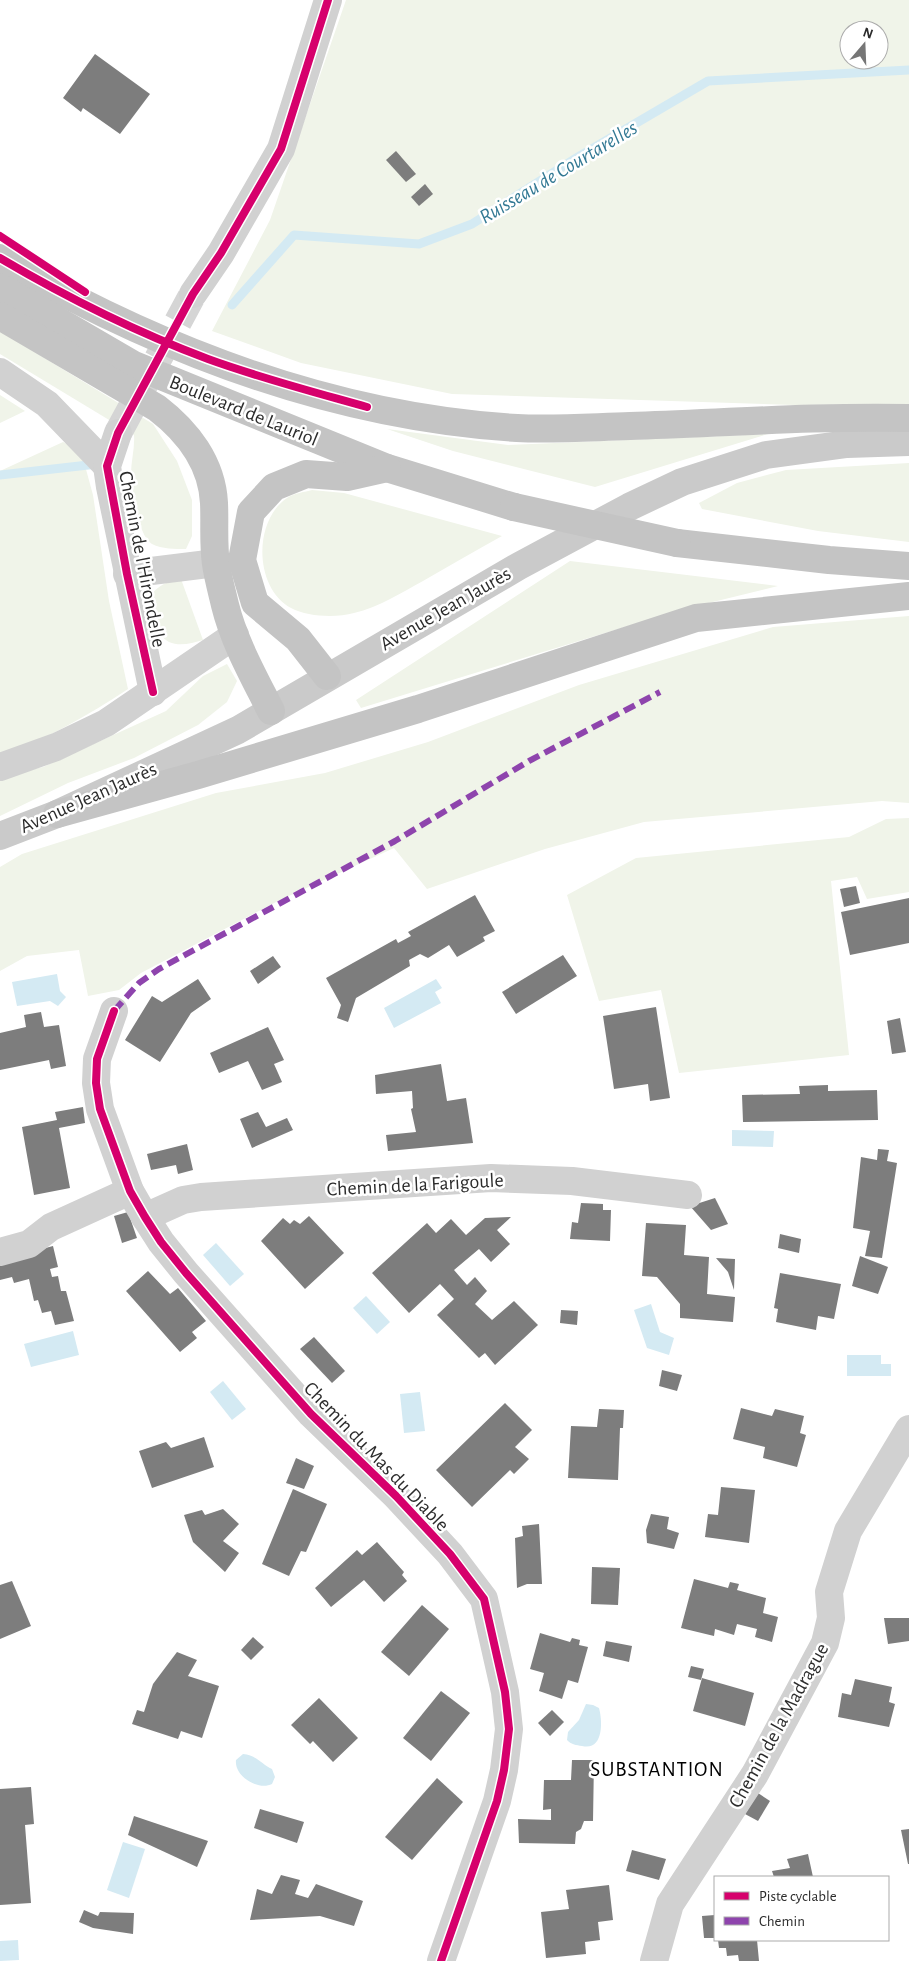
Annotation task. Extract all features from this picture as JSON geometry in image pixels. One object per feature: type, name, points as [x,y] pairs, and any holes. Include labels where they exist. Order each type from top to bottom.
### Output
[{"type":"main road","points":[[0,258],[54,289],[207,358],[274,381],[412,416],[518,428],[909,418]]},
{"type":"main road","name":"Boulevard de Lauriol","points":[[0,287],[134,365],[387,468],[514,507],[677,542],[829,560],[909,566]]},
{"type":"main road","points":[[0,316],[126,388],[176,422],[193,442],[206,468],[229,562],[234,635],[271,711]]},
{"type":"main road","name":"Avenue Jean Jaurès","points":[[0,836],[57,814],[238,730],[327,676],[519,566],[629,507],[682,482],[766,455],[847,444],[909,442]]},
{"type":"main road","points":[[229,562],[252,512],[274,487],[306,474],[347,477],[387,468]]},
{"type":"main road","points":[[229,562],[255,604],[298,639],[327,676]]},
{"type":"main road","points":[[57,814],[198,775],[418,709],[696,618],[909,596]]},
{"type":"main road","points":[[234,635],[255,604]]},
{"type":"street","points":[[193,294],[221,253],[281,149],[328,0]]},
{"type":"street","points":[[0,372],[48,404],[107,466]]},
{"type":"street","name":"Chemin de l'Hirondelle","points":[[118,433],[107,466],[126,574],[153,692]]},
{"type":"street","name":"Chemin de l'Hirondelle","points":[[126,574],[229,562]]},
{"type":"street","name":"Chemin de l'Hirondelle","points":[[0,767],[56,747],[106,723],[234,635]]},
{"type":"street","name":"Chemin du Mas du Diable","points":[[114,1011],[97,1059],[96,1083],[100,1109],[130,1191],[145,1217],[161,1242],[186,1273],[304,1406],[409,1510],[450,1554],[484,1599],[505,1692],[509,1729],[498,1801],[441,1961]]},
{"type":"street","name":"Chemin de la Farigoule","points":[[145,1217],[183,1200],[201,1197],[491,1178],[572,1181],[688,1195]]},
{"type":"street","points":[[0,1252],[29,1244],[51,1227],[130,1191]]},
{"type":"street","name":"Chemin de la Madrague","points":[[654,1961],[670,1904],[755,1774],[825,1643],[831,1618],[829,1592],[848,1530],[909,1429]]},
{"type":"shaded area","points":[[346,0],[909,0],[909,404],[794,405],[452,394],[301,363],[212,331],[270,220]]},
{"type":"shaded area","points":[[0,331],[153,424],[177,461],[192,500],[192,536],[186,549],[156,546],[147,539],[143,532],[136,512],[131,481],[134,435],[0,354]]},
{"type":"shaded area","points":[[0,395],[25,411],[0,423]]},
{"type":"shaded area","points":[[387,429],[508,445],[768,434],[595,487],[453,451]]},
{"type":"shaded area","points":[[63,442],[81,451],[93,495],[109,601],[128,689],[66,726],[0,756],[0,471]]},
{"type":"shaded area","points":[[909,463],[909,542],[818,531],[702,509],[699,503],[737,483],[786,470]]},
{"type":"shaded area","points":[[312,490],[344,493],[502,536],[398,595],[372,607],[339,616],[305,613],[291,608],[279,598],[270,586],[262,554],[268,522],[276,509],[290,496]]},
{"type":"shaded area","points":[[570,561],[778,586],[680,610],[361,708],[356,700]]},
{"type":"shaded area","points":[[181,579],[203,640],[182,644],[169,642],[164,639],[153,624],[149,607],[150,599],[158,588],[164,584]]},
{"type":"shaded area","points":[[909,616],[909,803],[882,801],[644,822],[545,849],[427,889],[394,848],[278,901],[141,973],[119,990],[88,996],[79,950],[27,956],[0,971],[0,867],[22,854],[216,793],[325,773],[428,742],[579,685],[773,627]]},
{"type":"shaded area","points":[[227,664],[237,681],[227,702],[198,725],[134,758],[68,783],[0,816],[0,777],[43,767],[166,711],[203,676]]},
{"type":"shaded area","points":[[909,818],[909,892],[867,899],[857,877],[831,881],[849,1055],[679,1073],[661,990],[599,1001],[567,895],[636,858],[849,837],[886,819]]},
{"type":"water","points":[[57,974],[60,991],[66,997],[58,1006],[50,1001],[17,1006],[12,982]]},
{"type":"water","points":[[436,979],[442,988],[435,992],[441,1003],[394,1028],[384,1008]]},
{"type":"water","points":[[732,1130],[774,1131],[773,1147],[732,1146]]},
{"type":"water","points":[[216,1243],[244,1274],[230,1286],[203,1255]]},
{"type":"water","points":[[366,1296],[390,1322],[377,1334],[353,1308]]},
{"type":"water","points":[[651,1304],[660,1332],[674,1338],[669,1355],[647,1348],[634,1310]]},
{"type":"water","points":[[73,1331],[79,1355],[31,1367],[24,1344]]},
{"type":"water","points":[[847,1355],[881,1355],[881,1364],[891,1364],[891,1376],[847,1376]]},
{"type":"water","points":[[223,1381],[246,1409],[232,1420],[210,1392]]},
{"type":"water","points":[[420,1392],[425,1431],[404,1433],[400,1394]]},
{"type":"water","points":[[586,1704],[599,1708],[601,1728],[598,1740],[594,1744],[582,1746],[567,1740],[568,1732],[579,1720]]},
{"type":"water","points":[[243,1754],[255,1758],[272,1769],[275,1777],[272,1784],[266,1786],[254,1784],[243,1776],[236,1766],[236,1760]]},
{"type":"water","points":[[123,1842],[145,1849],[129,1898],[107,1890]]},
{"type":"water","points":[[18,1940],[19,1960],[0,1961],[0,1941]]},
{"type":"building","points":[[95,54],[150,94],[120,134],[83,108],[81,112],[63,98]]},
{"type":"building","points":[[396,151],[416,174],[406,182],[386,160]]},
{"type":"building","points":[[425,184],[433,194],[419,206],[411,197]]},
{"type":"building","points":[[856,886],[860,903],[844,907],[840,889]]},
{"type":"building","points":[[475,895],[495,931],[483,937],[485,941],[457,957],[449,945],[428,958],[420,954],[409,960],[410,966],[356,998],[348,1022],[337,1018],[341,1005],[326,978],[396,939],[398,943],[411,936],[408,932]]},
{"type":"building","points":[[909,898],[909,943],[850,955],[841,912]]},
{"type":"building","points":[[563,955],[577,976],[516,1014],[502,992]]},
{"type":"building","points":[[273,956],[281,967],[258,984],[250,971]]},
{"type":"building","points":[[198,979],[211,999],[191,1013],[160,1062],[125,1040],[152,996],[162,1002]]},
{"type":"building","points":[[656,1007],[670,1098],[650,1101],[648,1084],[614,1089],[603,1016]]},
{"type":"building","points":[[41,1012],[44,1027],[59,1025],[66,1066],[51,1069],[49,1060],[0,1070],[0,1033],[26,1027],[24,1015]]},
{"type":"building","points":[[900,1018],[906,1052],[892,1054],[887,1021]]},
{"type":"building","points":[[268,1027],[284,1060],[274,1064],[282,1082],[262,1090],[248,1061],[219,1073],[210,1053]]},
{"type":"building","points":[[441,1064],[447,1101],[466,1098],[473,1143],[388,1151],[386,1135],[416,1132],[411,1109],[413,1108],[412,1091],[376,1094],[375,1075]]},
{"type":"building","points":[[828,1085],[828,1091],[877,1090],[878,1120],[743,1122],[742,1095],[800,1094],[799,1086]]},
{"type":"building","points":[[83,1107],[85,1123],[59,1128],[70,1188],[34,1195],[22,1127],[57,1120],[55,1112]]},
{"type":"building","points":[[258,1112],[266,1127],[287,1118],[293,1130],[252,1148],[240,1119]]},
{"type":"building","points":[[187,1144],[193,1170],[178,1174],[176,1165],[151,1170],[147,1154]]},
{"type":"building","points":[[878,1149],[889,1150],[887,1161],[897,1163],[882,1258],[865,1256],[870,1231],[853,1228],[861,1157],[877,1160]]},
{"type":"building","points":[[715,1198],[728,1224],[711,1230],[690,1206]]},
{"type":"building","points":[[581,1203],[603,1204],[603,1210],[611,1210],[610,1241],[570,1239],[572,1222],[578,1223]]},
{"type":"building","points":[[128,1212],[137,1238],[122,1243],[114,1216]]},
{"type":"building","points":[[309,1216],[344,1253],[305,1289],[261,1241],[283,1218],[290,1224],[294,1220],[300,1224]]},
{"type":"building","points":[[511,1217],[497,1230],[510,1244],[491,1262],[479,1249],[454,1270],[467,1285],[475,1277],[487,1291],[475,1304],[492,1320],[514,1301],[538,1325],[495,1365],[485,1353],[479,1358],[437,1315],[454,1299],[440,1284],[409,1313],[372,1273],[427,1223],[436,1233],[451,1219],[466,1235],[485,1218]]},
{"type":"building","points":[[646,1223],[686,1225],[684,1255],[709,1257],[707,1294],[735,1297],[733,1322],[680,1318],[680,1304],[657,1277],[642,1276]]},
{"type":"building","points":[[780,1234],[801,1239],[799,1253],[778,1248]]},
{"type":"building","points":[[53,1246],[58,1267],[50,1269],[52,1277],[58,1276],[61,1291],[66,1291],[74,1321],[55,1325],[51,1311],[42,1313],[38,1300],[34,1301],[29,1279],[14,1283],[12,1277],[0,1280],[0,1260]]},
{"type":"building","points":[[860,1256],[888,1267],[878,1294],[852,1286]]},
{"type":"building","points":[[716,1258],[735,1259],[734,1290],[728,1272]]},
{"type":"building","points":[[148,1271],[170,1294],[178,1288],[206,1321],[192,1332],[197,1338],[180,1352],[126,1291]]},
{"type":"building","points":[[780,1273],[841,1284],[834,1319],[818,1316],[816,1330],[776,1322],[778,1309],[774,1308]]},
{"type":"building","points":[[561,1310],[578,1311],[577,1325],[560,1323]]},
{"type":"building","points":[[314,1337],[345,1371],[332,1383],[300,1349]]},
{"type":"building","points":[[662,1370],[682,1375],[677,1391],[659,1386]]},
{"type":"building","points":[[505,1403],[532,1430],[515,1447],[529,1459],[514,1474],[510,1470],[472,1507],[436,1470]]},
{"type":"building","points":[[741,1408],[772,1416],[775,1409],[804,1416],[800,1433],[806,1435],[797,1467],[763,1458],[765,1447],[733,1439]]},
{"type":"building","points":[[599,1409],[624,1410],[623,1428],[620,1428],[618,1480],[568,1478],[571,1426],[597,1427]]},
{"type":"building","points":[[204,1437],[214,1467],[152,1488],[139,1451],[166,1442],[171,1448]]},
{"type":"building","points":[[296,1458],[314,1466],[304,1489],[286,1483]]},
{"type":"building","points":[[721,1487],[755,1490],[749,1543],[705,1537],[708,1514],[718,1515]]},
{"type":"building","points":[[293,1489],[327,1504],[306,1552],[301,1551],[289,1576],[262,1564]]},
{"type":"building","points":[[223,1509],[239,1524],[223,1541],[239,1553],[225,1572],[193,1542],[184,1515],[202,1510],[205,1515]]},
{"type":"building","points":[[651,1514],[669,1517],[667,1529],[679,1533],[674,1549],[647,1543],[646,1530]]},
{"type":"building","points":[[539,1524],[542,1584],[527,1584],[517,1588],[515,1538],[523,1536],[522,1526]]},
{"type":"building","points":[[377,1542],[404,1572],[402,1575],[407,1581],[384,1602],[364,1580],[331,1607],[315,1588],[357,1550],[362,1555]]},
{"type":"building","points":[[592,1567],[620,1568],[618,1605],[591,1604]]},
{"type":"building","points":[[694,1579],[728,1588],[730,1582],[739,1584],[737,1590],[766,1598],[763,1613],[778,1617],[772,1642],[755,1637],[757,1629],[737,1624],[734,1635],[715,1629],[714,1636],[681,1628]]},
{"type":"building","points":[[12,1581],[31,1626],[0,1639],[0,1585]]},
{"type":"building","points":[[422,1605],[449,1629],[409,1676],[381,1652]]},
{"type":"building","points":[[884,1618],[909,1618],[909,1641],[888,1644]]},
{"type":"building","points":[[540,1633],[570,1642],[572,1638],[580,1640],[579,1645],[588,1647],[578,1683],[568,1680],[562,1699],[539,1691],[544,1673],[530,1669]]},
{"type":"building","points":[[253,1637],[264,1647],[251,1660],[241,1650]]},
{"type":"building","points":[[606,1641],[632,1646],[629,1662],[603,1656]]},
{"type":"building","points":[[177,1652],[197,1660],[188,1676],[219,1686],[202,1738],[181,1731],[178,1739],[132,1724],[137,1710],[144,1712],[153,1684]]},
{"type":"building","points":[[691,1666],[704,1669],[701,1680],[688,1677]]},
{"type":"building","points":[[702,1678],[754,1693],[745,1726],[693,1711]]},
{"type":"building","points":[[855,1679],[892,1687],[889,1702],[895,1704],[889,1727],[838,1717],[842,1693],[851,1695]]},
{"type":"building","points":[[441,1691],[470,1713],[431,1761],[403,1738]]},
{"type":"building","points":[[319,1698],[358,1738],[333,1762],[313,1741],[310,1744],[291,1725]]},
{"type":"building","points":[[552,1710],[564,1722],[550,1736],[538,1723]]},
{"type":"building","points":[[572,1760],[594,1760],[593,1821],[584,1821],[581,1829],[576,1832],[575,1844],[519,1843],[518,1819],[551,1820],[551,1809],[543,1810],[544,1780],[571,1780]]},
{"type":"building","points":[[437,1778],[463,1802],[412,1860],[385,1837]]},
{"type":"building","points":[[31,1787],[34,1824],[25,1825],[31,1903],[0,1905],[0,1789]]},
{"type":"building","points":[[758,1793],[770,1801],[758,1821],[745,1814]]},
{"type":"building","points":[[260,1809],[304,1822],[297,1843],[254,1828]]},
{"type":"building","points":[[134,1816],[208,1841],[197,1867],[128,1835]]},
{"type":"building","points":[[909,1829],[909,1864],[908,1864],[901,1830]]},
{"type":"building","points":[[632,1850],[666,1859],[659,1880],[626,1871]]},
{"type":"building","points":[[808,1854],[813,1876],[774,1876],[772,1871],[790,1868],[787,1859]]},
{"type":"building","points":[[281,1875],[300,1880],[295,1894],[308,1898],[316,1884],[363,1901],[354,1926],[320,1916],[250,1920],[257,1889],[272,1894]]},
{"type":"building","points":[[609,1885],[613,1920],[598,1922],[600,1940],[585,1942],[586,1954],[546,1958],[541,1912],[569,1909],[566,1890]]},
{"type":"building","points":[[84,1910],[98,1916],[100,1912],[134,1913],[133,1934],[93,1928],[79,1922]]},
{"type":"building","points":[[714,1915],[714,1938],[704,1938],[702,1916]]},
{"type":"building","points":[[718,1941],[757,1941],[759,1961],[739,1961],[738,1955],[727,1956],[726,1948],[719,1948]]},
{"type":"waterway","name":"Ruisseau de Courtarelles","points":[[232,305],[294,235],[419,244],[472,224],[573,160],[708,81],[909,70]]},
{"type":"waterway","name":"Ruisseau de Courtarelles","points":[[0,475],[97,464]]},
{"type":"tunnel","points":[[118,433],[193,294]]},
{"type":"marked path","points":[[114,1011],[139,983],[159,969],[395,841],[529,761],[660,692]]},
{"type":"cycle path","points":[[153,692],[127,574],[107,466],[118,433],[193,294],[221,253],[281,149],[328,0]]},
{"type":"cycle path","points":[[0,236],[85,292]]},
{"type":"cycle path","points":[[0,258],[102,313],[181,349],[247,372],[367,407]]},
{"type":"cycle path","points":[[114,1011],[97,1059],[96,1083],[100,1109],[130,1191],[145,1217],[161,1242],[186,1273],[311,1414],[396,1496],[450,1554],[484,1599],[505,1692],[509,1729],[504,1770],[497,1801],[441,1961]]},
{"type":"district","name":"SUBSTANTION","points":[[657,1769]]}]
